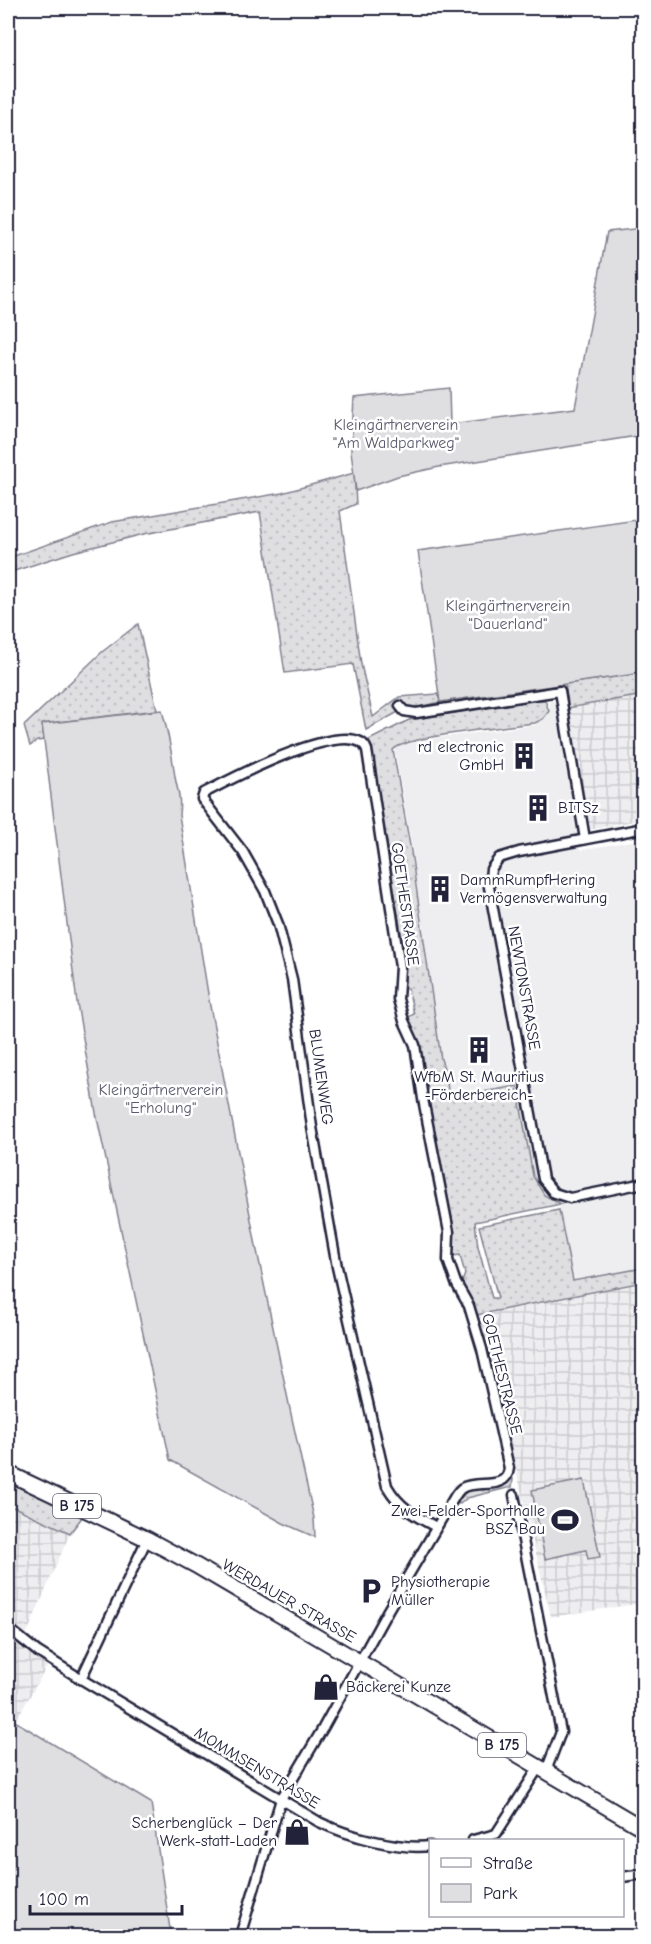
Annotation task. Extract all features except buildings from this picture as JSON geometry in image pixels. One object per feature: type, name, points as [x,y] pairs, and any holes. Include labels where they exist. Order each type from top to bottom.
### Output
[{"type":"main road","name":"WERDAUER STRASSE","points":[[8,1473],[147,1539],[360,1661],[644,1829]]},
{"type":"street","points":[[400,706],[404,711],[416,713],[560,692],[585,839]]},
{"type":"street","name":"BLUMENWEG","points":[[362,741],[343,739],[312,745],[245,772],[204,793],[202,798],[243,852],[265,891],[278,924],[292,978],[312,1127],[337,1267],[387,1486],[394,1499],[404,1509],[436,1527]]},
{"type":"street","name":"GOETHESTRASSE","points":[[240,1936],[281,1799],[436,1527],[462,1488],[501,1482],[508,1475],[509,1468],[482,1349],[469,1306],[456,1283],[448,1260],[449,1232],[415,1046],[404,1021],[398,999],[400,980],[397,948],[368,756],[362,741]]},
{"type":"street","name":"NEWTONSTRASSE","points":[[644,828],[519,852],[499,858],[491,869],[489,887],[543,1179],[554,1193],[570,1198],[644,1183]]},
{"type":"street","points":[[477,1839],[496,1834],[543,1769],[561,1732],[514,1495]]},
{"type":"street","points":[[81,1679],[147,1539]]},
{"type":"street","name":"MOMMSENSTRASSE","points":[[8,1628],[38,1652],[81,1679],[333,1829],[390,1843],[429,1846]]},
{"type":"street","points":[[624,1877],[644,1874]]},
{"type":"shaded area","points":[[643,695],[643,819],[589,830],[568,708]]},
{"type":"shaded area","points":[[548,699],[554,701],[556,709],[580,850],[643,839],[643,1268],[573,1282],[559,1210],[560,1204],[544,1195],[533,1176],[517,1086],[449,1098],[432,1003],[428,959],[423,936],[424,925],[395,751],[408,744],[437,738],[535,725],[549,714]]},
{"type":"shaded area","points":[[643,1282],[643,1603],[551,1617],[499,1398],[476,1315]]},
{"type":"shaded area","points":[[14,1507],[70,1533],[22,1645],[49,1663],[15,1722],[8,1717],[8,1567],[13,1557],[8,1554],[8,1511]]},
{"type":"green space","name":"Kleingärtnerverein \"Am Waldparkweg\"","points":[[643,228],[643,435],[439,467],[398,476],[356,491],[351,451],[354,398],[449,388],[450,424],[575,408],[607,232]]},
{"type":"green space","points":[[354,473],[356,504],[340,511],[361,664],[373,717],[399,697],[438,694],[440,702],[398,712],[366,730],[353,664],[285,673],[260,512],[144,534],[73,552],[8,573],[8,558],[112,522],[282,493]]},
{"type":"green space","name":"Kleingärtnerverein \"Dauerland\"","points":[[643,519],[643,673],[440,702],[418,551]]},
{"type":"green space","points":[[138,624],[157,710],[42,724],[44,740],[37,741],[30,746],[24,726],[102,652]]},
{"type":"green space","points":[[643,673],[643,695],[568,708],[565,684]]},
{"type":"green space","points":[[545,700],[549,711],[543,719],[535,723],[437,736],[401,745],[393,750],[411,851],[441,1059],[446,1074],[449,1098],[517,1086],[533,1176],[544,1195],[561,1204],[475,1222],[478,1247],[492,1298],[498,1298],[479,1226],[559,1210],[573,1281],[643,1268],[643,1282],[476,1315],[461,1285],[465,1274],[460,1255],[452,1256],[452,1218],[415,1033],[407,1018],[414,1014],[408,988],[401,990],[405,982],[405,958],[374,763],[371,747],[367,741],[409,720]]},
{"type":"green space","name":"Kleingärtnerverein \"Erholung\"","points":[[162,710],[179,795],[179,815],[210,1006],[256,1246],[314,1518],[315,1537],[283,1523],[170,1460],[96,1113],[77,1003],[42,724]]},
{"type":"green space","points":[[503,1377],[516,1429],[507,1431],[494,1379]]},
{"type":"green space","points":[[513,1479],[512,1487],[467,1498],[460,1504],[455,1503],[468,1491],[503,1484]]},
{"type":"green space","name":"Zwei-Felder-Sporthalle BSZ Bau","points":[[584,1480],[600,1557],[588,1559],[586,1550],[545,1559],[532,1490]]},
{"type":"green space","points":[[8,1482],[83,1516],[70,1533],[14,1507],[8,1511]]},
{"type":"green space","points":[[8,1717],[151,1803],[171,1936],[8,1936]]},
{"type":"place","name":"rd electronic GmbH","points":[[524,756]]},
{"type":"place","name":"BITSz","points":[[538,808]]},
{"type":"place","name":"DammRumpfHering Vermögensverwaltung","points":[[440,889]]},
{"type":"place","name":"WfbM St. Mauritius -Förderbereich-","points":[[479,1050]]},
{"type":"place","name":"Zwei-Felder-Sporthalle BSZ Bau","points":[[565,1520]]},
{"type":"place","name":"Physiotherapie Müller","points":[[371,1591]]},
{"type":"place","name":"Bäckerei Kunze","points":[[326,1687]]},
{"type":"place","name":"Scherbenglück – Der Werk-statt-Laden","points":[[297,1832]]}]
